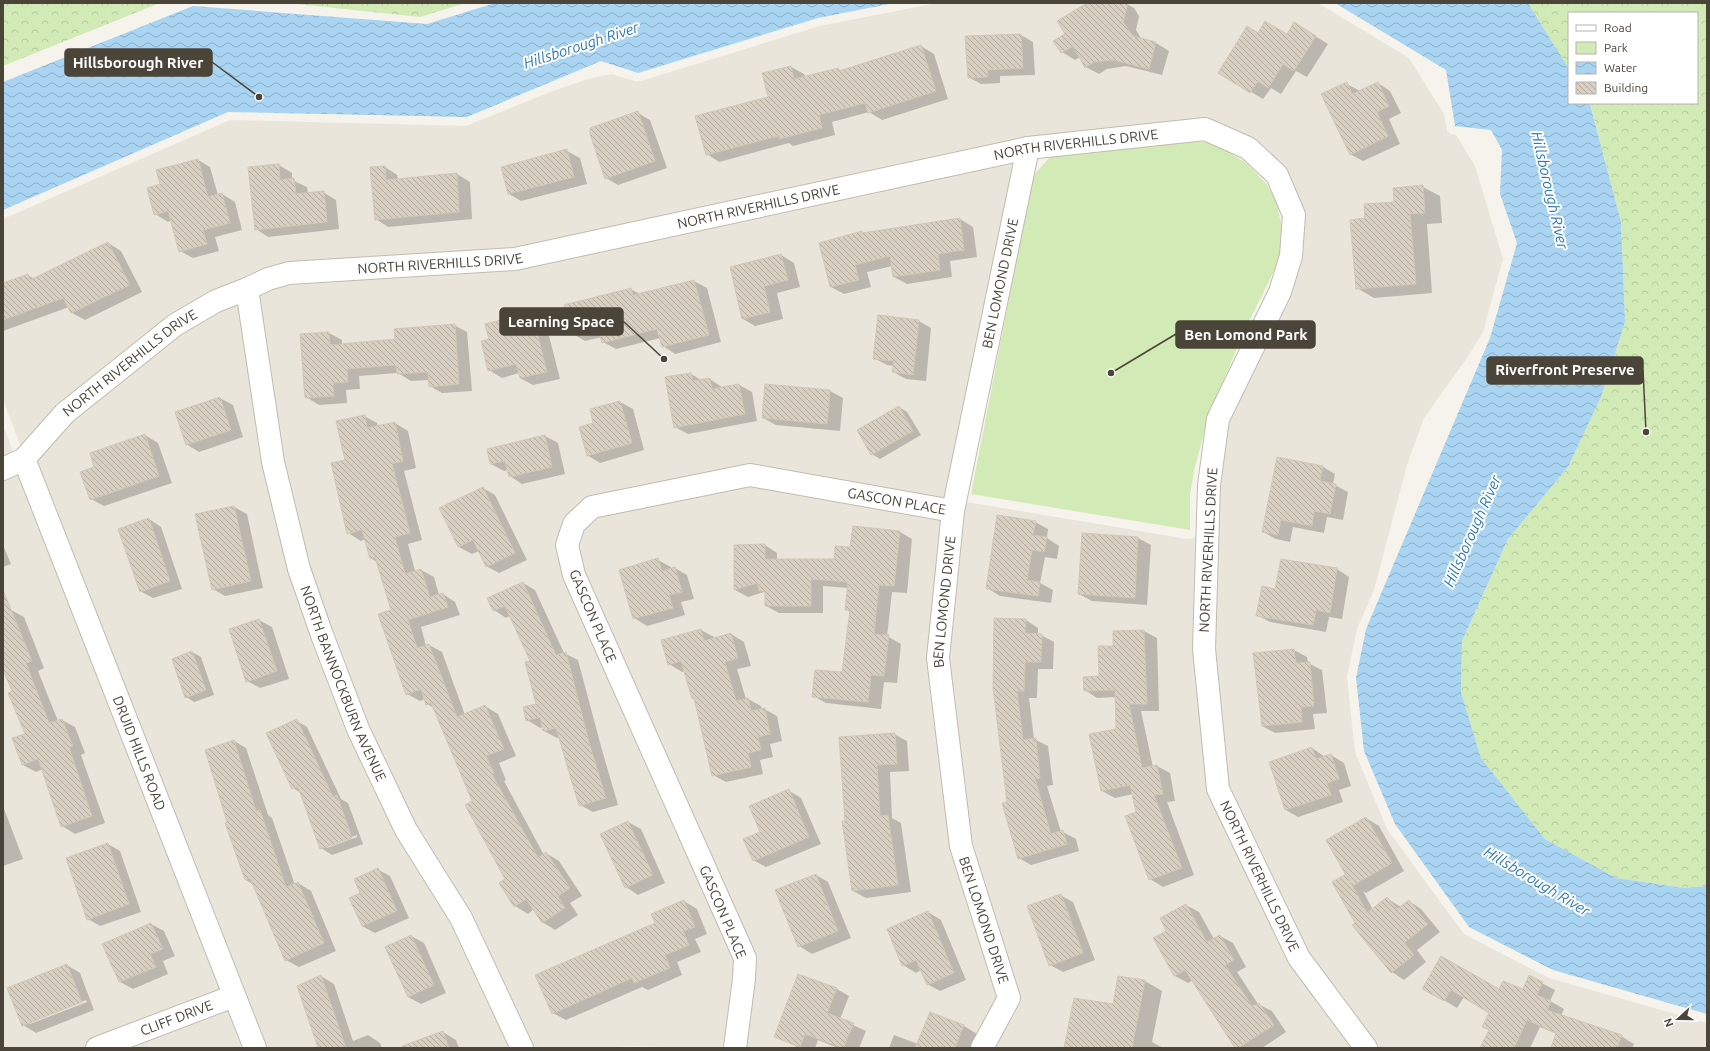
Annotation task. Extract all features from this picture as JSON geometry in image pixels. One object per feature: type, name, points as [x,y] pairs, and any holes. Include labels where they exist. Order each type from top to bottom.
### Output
[{"type":"street","name":"NORTH RIVERHILLS DRIVE","points":[[3,469],[24,459],[65,413],[175,325],[216,301],[268,279],[289,273],[515,259],[1028,148],[1205,129],[1248,148],[1277,175],[1294,215],[1291,256],[1280,292],[1218,419],[1208,485],[1204,649],[1218,789],[1299,958],[1366,1048]]},
{"type":"street","name":"BEN LOMOND DRIVE","points":[[982,1048],[1009,998],[961,846],[938,658],[953,511],[1028,148]]},
{"type":"street","name":"NORTH BANNOCKBURN AVENUE","points":[[247,289],[273,462],[299,569],[317,620],[358,729],[406,830],[461,918],[522,1048]]},
{"type":"street","name":"DRUID HILLS ROAD","points":[[24,459],[254,1048]]},
{"type":"street","name":"GASCON PLACE","points":[[735,1048],[744,979],[745,958],[574,575],[567,545],[574,524],[592,507],[750,475],[953,511]]},
{"type":"street","name":"CLIFF DRIVE","points":[[97,1048],[234,996]]},
{"type":"shaded area","points":[[937,3],[1318,3],[1409,58],[1444,114],[1447,131],[1456,135],[1475,166],[1503,259],[1483,332],[1469,355],[1424,418],[1407,465],[1374,590],[1357,629],[1347,677],[1355,752],[1387,829],[1464,934],[1549,978],[1707,1023],[1707,1048],[1379,1048],[1309,953],[1229,786],[1215,647],[1219,485],[1229,420],[1304,214],[1210,120],[1029,138],[1020,137],[1019,140],[514,249],[287,264],[168,318],[115,358],[58,406],[21,447],[3,400],[3,219],[230,120],[466,126],[550,92],[588,79],[611,74],[635,81],[641,81],[820,26]]},
{"type":"shaded area","points":[[1015,160],[945,500],[753,466],[590,498],[557,547],[564,579],[735,960],[724,1048],[626,1046],[600,1048],[534,1048],[470,914],[416,825],[368,725],[309,566],[284,459],[259,294],[272,288],[290,283],[516,269]]},
{"type":"shaded area","points":[[238,303],[263,463],[289,573],[348,734],[397,834],[451,923],[510,1048],[266,1048],[38,463],[37,459],[72,419],[181,333],[221,310]]},
{"type":"shaded area","points":[[3,425],[242,1048],[3,1048]]},
{"type":"shaded area","points":[[749,485],[942,519],[928,660],[950,848],[998,998],[970,1048],[745,1048],[755,980],[755,953],[584,571],[578,545],[584,529],[597,516]]},
{"type":"shaded area","points":[[966,502],[1187,539],[1196,536],[1193,650],[1208,791],[1352,1048],[994,1048],[1018,1002],[971,844],[949,657]]},
{"type":"green space","points":[[3,3],[160,3],[3,66]]},
{"type":"green space","points":[[287,3],[466,3],[420,17]]},
{"type":"green space","points":[[1528,3],[1707,3],[1707,886],[1684,888],[1616,878],[1545,839],[1481,758],[1461,692],[1462,641],[1508,539],[1568,467],[1601,397],[1625,322],[1621,222],[1590,104],[1698,104],[1698,12],[1568,12],[1568,67]]},
{"type":"green space","points":[[1193,141],[1213,143],[1245,162],[1266,183],[1276,201],[1284,236],[1279,261],[1245,329],[1208,417],[1194,471],[1190,494],[1190,530],[971,494],[1033,176],[1051,156]]},
{"type":"water","name":"Hillsborough River","points":[[495,3],[894,3],[818,18],[638,73],[601,61],[467,117],[228,112],[3,210],[3,82],[193,6],[427,24]]},
{"type":"water","name":"Hillsborough River","points":[[1335,3],[1528,3],[1568,67],[1568,104],[1590,104],[1621,222],[1625,322],[1601,397],[1568,467],[1508,539],[1462,641],[1461,692],[1481,758],[1545,839],[1616,878],[1684,888],[1707,886],[1707,1014],[1553,970],[1469,927],[1395,824],[1364,751],[1356,678],[1366,629],[1490,338],[1517,243],[1500,194],[1502,150],[1491,130],[1455,126],[1446,70]]},
{"type":"building","points":[[1087,3],[1128,3],[1123,22],[1133,36],[1156,42],[1149,69],[1113,60],[1094,62],[1085,68],[1073,46],[1061,53],[1053,41],[1065,34],[1057,21]]},
{"type":"building","points":[[1265,21],[1287,34],[1294,22],[1316,36],[1294,71],[1283,64],[1268,88],[1258,81],[1250,93],[1218,73],[1247,26],[1258,33]]},
{"type":"building","points":[[1021,34],[1023,68],[987,70],[988,77],[968,78],[965,36]]},
{"type":"building","points":[[921,45],[936,91],[868,113],[865,103],[819,115],[822,128],[779,139],[778,136],[706,155],[695,116],[768,97],[762,73],[791,66],[794,79],[838,68],[839,71]]},
{"type":"building","points":[[1347,82],[1352,94],[1378,82],[1389,106],[1377,112],[1388,136],[1350,155],[1321,94]]},
{"type":"building","points":[[638,111],[655,161],[605,179],[590,134],[590,128]]},
{"type":"building","points":[[567,149],[574,177],[508,194],[501,167]]},
{"type":"building","points":[[198,159],[208,197],[222,193],[230,223],[203,230],[207,244],[179,252],[168,211],[154,215],[147,188],[160,184],[156,170]]},
{"type":"building","points":[[279,164],[280,180],[294,178],[296,194],[324,191],[327,222],[255,230],[248,167]]},
{"type":"building","points":[[385,166],[386,180],[457,173],[459,212],[375,220],[370,167]]},
{"type":"building","points":[[1423,185],[1425,213],[1410,214],[1416,284],[1356,289],[1350,220],[1365,218],[1364,204],[1394,202],[1393,188]]},
{"type":"building","points":[[960,218],[964,250],[938,254],[940,270],[893,277],[890,256],[855,265],[859,280],[830,287],[819,243],[862,231],[862,233]]},
{"type":"building","points":[[108,242],[130,285],[71,313],[63,298],[3,320],[3,283],[28,274],[30,280]]},
{"type":"building","points":[[781,254],[788,280],[764,286],[770,312],[742,319],[730,267]]},
{"type":"building","points":[[694,280],[709,335],[662,347],[657,329],[602,343],[598,328],[572,335],[564,305],[631,288],[633,295]]},
{"type":"building","points":[[532,312],[547,372],[520,378],[516,364],[488,371],[481,341],[489,339],[485,324]]},
{"type":"building","points":[[878,315],[919,320],[913,375],[892,372],[894,361],[873,359]]},
{"type":"building","points":[[455,324],[459,384],[429,387],[428,372],[397,374],[396,365],[347,369],[348,382],[333,383],[334,396],[305,398],[300,334],[329,332],[330,345],[395,339],[394,329]]},
{"type":"building","points":[[691,373],[693,381],[710,378],[712,389],[739,384],[745,414],[674,428],[665,377]]},
{"type":"building","points":[[765,384],[830,390],[827,424],[762,418]]},
{"type":"building","points":[[220,397],[231,430],[186,445],[175,412]]},
{"type":"building","points":[[620,401],[632,443],[587,456],[579,427],[593,423],[590,409]]},
{"type":"building","points":[[899,406],[913,431],[871,455],[857,430]]},
{"type":"building","points":[[365,415],[367,428],[395,422],[403,461],[392,464],[410,533],[395,537],[405,574],[421,569],[430,597],[443,593],[448,607],[408,620],[417,648],[429,644],[457,717],[485,705],[504,749],[486,756],[494,773],[492,774],[538,858],[546,852],[570,888],[558,896],[565,908],[542,923],[526,899],[514,907],[499,883],[505,879],[465,805],[472,801],[431,703],[426,705],[421,689],[406,695],[378,614],[391,610],[375,557],[370,559],[362,530],[347,534],[331,463],[345,460],[336,421]]},
{"type":"building","points":[[145,434],[159,476],[90,500],[80,472],[94,467],[90,453]]},
{"type":"building","points":[[545,435],[552,467],[509,477],[505,461],[490,464],[487,449]]},
{"type":"building","points":[[1277,457],[1323,466],[1320,481],[1336,484],[1330,514],[1314,511],[1312,526],[1281,520],[1278,535],[1262,532]]},
{"type":"building","points":[[483,487],[515,553],[486,567],[473,540],[458,547],[439,508]]},
{"type":"building","points":[[234,506],[251,581],[212,590],[195,514]]},
{"type":"building","points":[[997,515],[1036,521],[1033,535],[1047,537],[1044,552],[1032,550],[1027,580],[1040,582],[1038,596],[986,589]]},
{"type":"building","points":[[149,518],[170,581],[140,592],[118,529]]},
{"type":"building","points":[[853,526],[900,531],[894,586],[879,585],[874,634],[889,635],[884,676],[871,675],[868,702],[812,697],[815,670],[842,672],[850,610],[845,610],[848,582],[811,579],[811,606],[765,606],[765,591],[759,591],[757,583],[734,590],[734,545],[765,544],[765,559],[834,559],[835,546],[850,547]]},
{"type":"building","points":[[1082,533],[1138,537],[1135,598],[1078,594]]},
{"type":"building","points":[[658,558],[662,571],[675,567],[682,592],[669,595],[673,608],[633,619],[619,570]]},
{"type":"building","points":[[1281,559],[1337,568],[1330,613],[1316,610],[1313,625],[1256,616],[1262,586],[1275,589]]},
{"type":"building","points":[[523,582],[556,655],[566,652],[589,742],[606,798],[579,806],[556,728],[543,731],[540,717],[526,721],[523,707],[536,704],[525,662],[530,661],[505,606],[493,611],[487,598]]},
{"type":"building","points":[[3,590],[32,661],[26,663],[49,723],[62,719],[73,746],[69,747],[92,816],[61,827],[38,759],[22,765],[12,738],[25,734],[8,693],[12,691],[3,670]]},
{"type":"building","points":[[994,618],[1026,619],[1025,633],[1042,634],[1041,662],[1025,662],[1024,691],[1017,691],[1023,740],[1036,738],[1040,778],[1035,779],[1051,834],[1063,830],[1067,844],[1018,859],[1002,803],[1007,802],[993,688]]},
{"type":"building","points":[[259,619],[277,671],[246,682],[229,629]]},
{"type":"building","points":[[701,629],[704,641],[731,633],[738,658],[725,662],[736,701],[748,698],[751,711],[765,708],[770,734],[758,737],[761,750],[748,753],[751,767],[712,776],[694,698],[692,699],[681,661],[668,665],[661,640]]},
{"type":"building","points":[[1144,630],[1147,704],[1129,704],[1142,768],[1157,765],[1163,794],[1154,795],[1182,868],[1149,880],[1125,816],[1136,812],[1130,785],[1101,791],[1089,734],[1116,729],[1115,690],[1084,691],[1083,677],[1099,676],[1098,646],[1113,646],[1113,631]]},
{"type":"building","points":[[1294,649],[1296,663],[1310,662],[1314,706],[1301,707],[1302,722],[1262,726],[1253,653]]},
{"type":"building","points":[[192,651],[206,690],[185,698],[172,659]]},
{"type":"building","points":[[297,719],[333,797],[337,795],[352,838],[320,849],[298,787],[292,789],[266,733]]},
{"type":"building","points":[[895,733],[897,764],[877,765],[880,816],[888,815],[898,885],[852,891],[842,821],[845,821],[839,737]]},
{"type":"building","points":[[234,740],[256,811],[260,810],[286,887],[298,882],[324,943],[285,961],[250,878],[245,880],[225,823],[227,822],[205,750]]},
{"type":"building","points":[[1312,747],[1316,759],[1331,754],[1339,779],[1327,783],[1331,795],[1285,810],[1269,762]]},
{"type":"building","points":[[789,789],[809,837],[753,861],[743,839],[760,832],[749,806]]},
{"type":"building","points":[[1366,817],[1392,863],[1352,886],[1326,840]]},
{"type":"building","points":[[628,821],[653,875],[625,888],[600,834]]},
{"type":"building","points":[[108,843],[129,904],[87,920],[66,858]]},
{"type":"building","points":[[378,868],[397,911],[362,926],[349,898],[360,893],[354,879]]},
{"type":"building","points":[[816,874],[838,931],[798,947],[775,890]]},
{"type":"building","points":[[1346,874],[1367,913],[1387,897],[1397,909],[1409,900],[1428,924],[1404,943],[1414,955],[1391,973],[1352,925],[1355,923],[1332,882]]},
{"type":"building","points":[[1061,894],[1083,953],[1049,966],[1027,906]]},
{"type":"building","points":[[684,900],[695,927],[683,931],[689,945],[665,955],[670,968],[634,983],[632,978],[552,1014],[535,975],[655,923],[651,914]]},
{"type":"building","points":[[1186,904],[1207,942],[1220,935],[1234,960],[1225,965],[1252,1006],[1259,1003],[1274,1025],[1238,1048],[1235,1048],[1185,970],[1174,976],[1153,938],[1166,931],[1160,918]]},
{"type":"building","points":[[928,911],[954,973],[927,985],[916,960],[902,966],[887,929]]},
{"type":"building","points":[[151,923],[163,949],[150,954],[156,967],[119,982],[102,944]]},
{"type":"building","points":[[411,935],[434,985],[408,997],[385,947]]},
{"type":"building","points":[[1441,956],[1499,989],[1503,981],[1523,989],[1529,975],[1543,982],[1537,995],[1551,1001],[1547,1010],[1622,1035],[1617,1048],[1551,1048],[1556,1033],[1527,1020],[1514,1048],[1480,1048],[1489,1030],[1482,1027],[1489,1013],[1451,990],[1444,1001],[1422,989]]},
{"type":"building","points":[[67,964],[82,1002],[22,1026],[7,988]]},
{"type":"building","points":[[798,974],[837,988],[827,1013],[854,1023],[843,1048],[805,1034],[800,1047],[774,1037]]},
{"type":"building","points":[[321,975],[346,1048],[318,1048],[297,986]]},
{"type":"building","points":[[1118,976],[1145,980],[1132,1048],[1064,1048],[1074,998],[1113,1004]]},
{"type":"building","points":[[930,1012],[964,1025],[955,1048],[915,1048]]},
{"type":"building","points":[[443,1031],[449,1048],[402,1048],[402,1046]]},
{"type":"place","name":"Hillsborough River","points":[[259,97]]},
{"type":"place","name":"Learning Space","points":[[664,359]]},
{"type":"place","name":"Ben Lomond Park","points":[[1111,373]]},
{"type":"place","name":"Riverfront Preserve","points":[[1646,432]]}]
